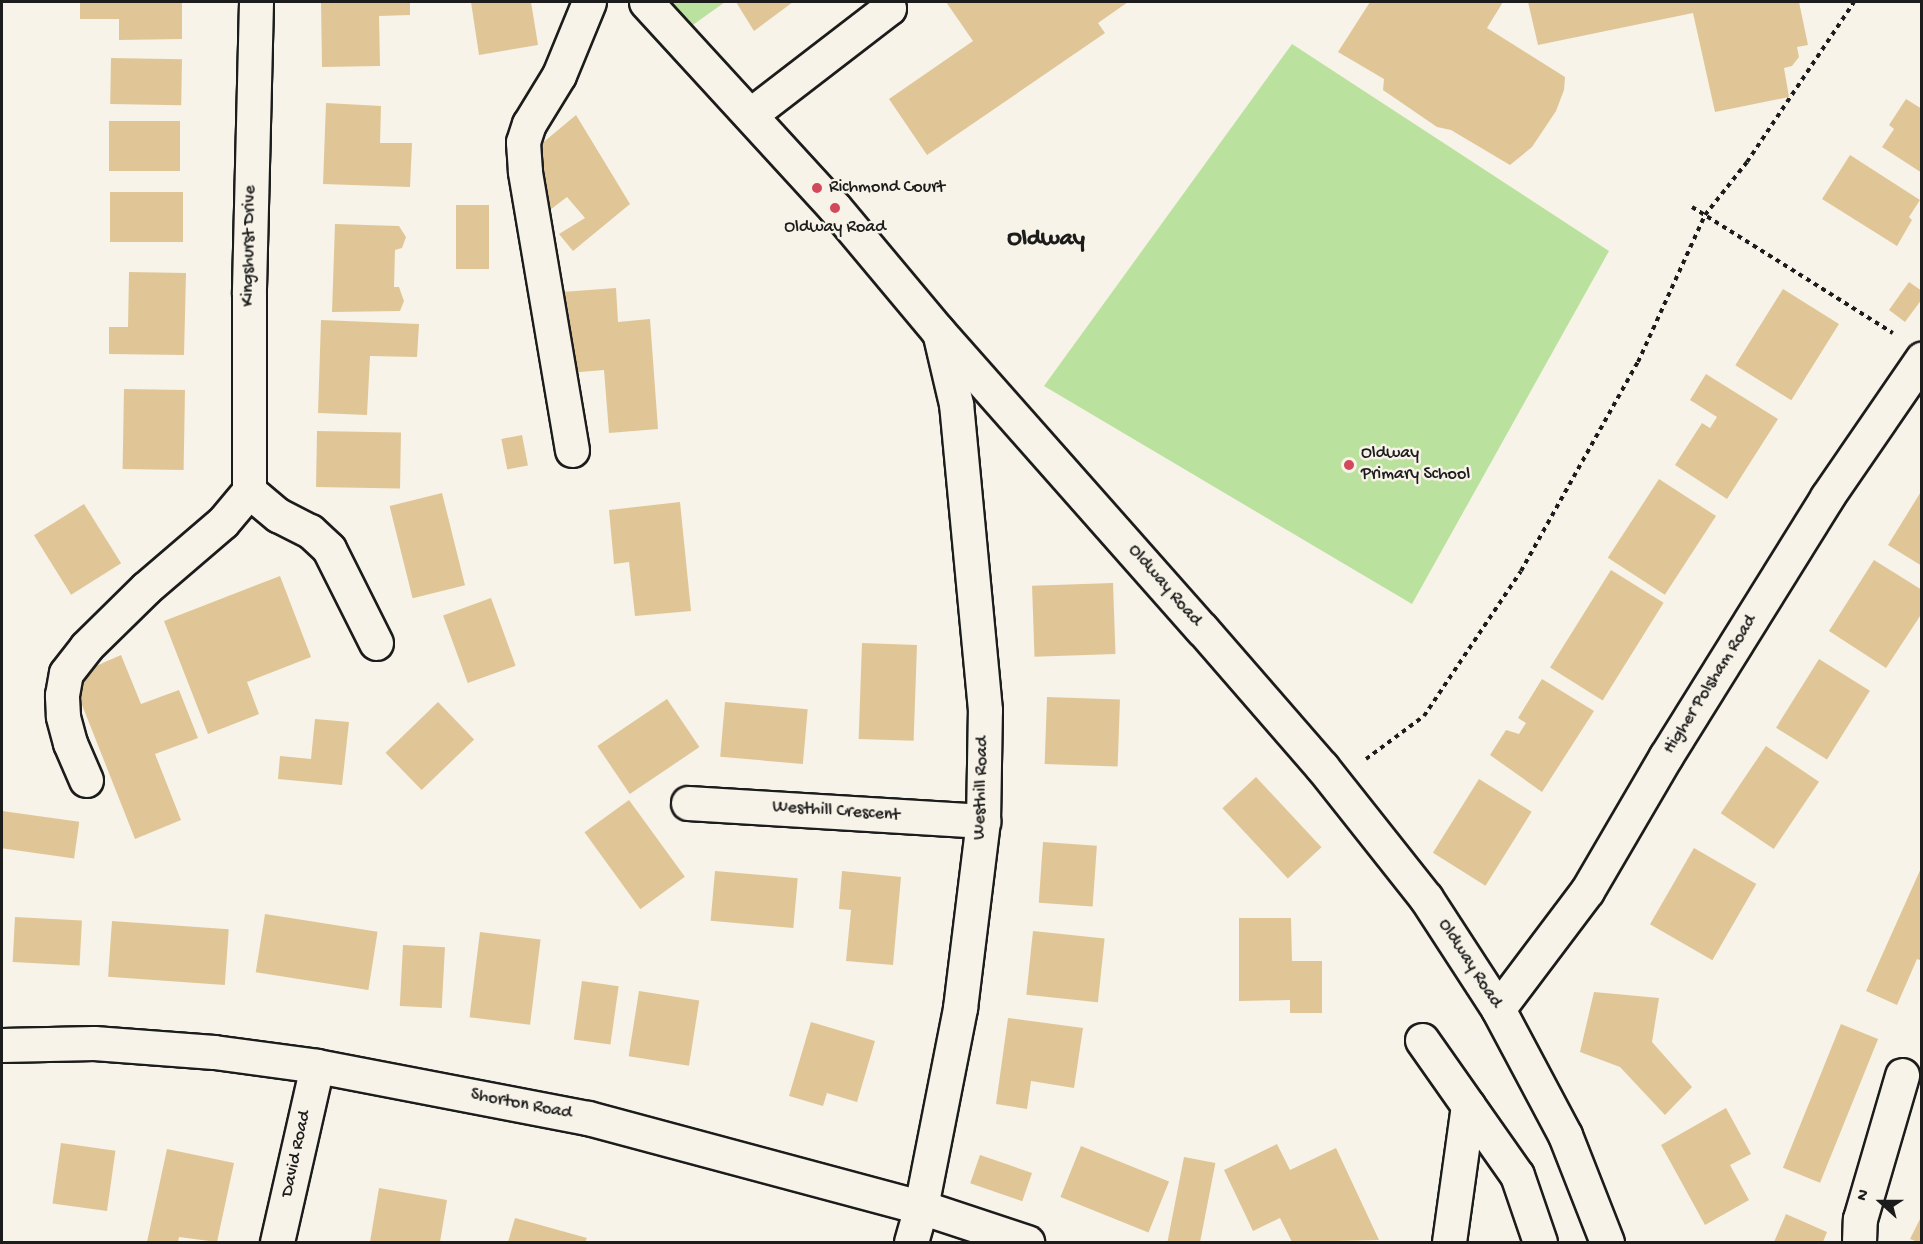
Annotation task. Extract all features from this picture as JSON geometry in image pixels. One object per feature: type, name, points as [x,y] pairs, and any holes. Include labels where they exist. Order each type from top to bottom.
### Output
[{"type":"street","name":"Kingshurst Drive","points":[[249,491],[249,283],[256,2]]},
{"type":"street","points":[[572,450],[525,171],[523,142],[530,124],[559,75],[589,2]]},
{"type":"street","name":"Oldway Road","points":[[646,2],[835,208],[938,331],[1339,788],[1426,898],[1498,1009],[1565,1135],[1605,1235]]},
{"type":"street","points":[[750,115],[889,8],[887,2]]},
{"type":"street","name":"Westhill Road","points":[[911,1242],[921,1207],[960,1008],[983,821],[985,710],[956,404],[938,331]]},
{"type":"street","name":"Higher Polsham Road","points":[[1498,1009],[1587,891],[1666,756],[1827,497],[1922,359]]},
{"type":"street","points":[[86,780],[70,743],[63,716],[62,695],[66,673],[86,647],[146,588],[223,522],[249,491],[278,515],[310,531],[329,549],[376,644]]},
{"type":"street","name":"Westhill Crescent","points":[[688,803],[983,821]]},
{"type":"street","points":[[1422,1040],[1517,1174],[1540,1242]]},
{"type":"street","name":"Shorton Road","points":[[2,1045],[94,1043],[214,1052],[316,1066],[588,1118],[921,1207],[1027,1242]]},
{"type":"street","name":"David Road","points":[[277,1242],[316,1066]]},
{"type":"street","points":[[1859,1242],[1860,1219],[1902,1075]]},
{"type":"street","points":[[1449,1242],[1468,1105]]},
{"type":"path","points":[[1339,788],[1367,758],[1424,716],[1521,571],[1638,362],[1705,215],[1747,162],[1854,2]]},
{"type":"path","points":[[1692,207],[1896,335]]},
{"type":"green space","points":[[657,2],[725,2],[683,32]]},
{"type":"green space","points":[[1292,44],[1609,251],[1412,604],[1044,386]]},
{"type":"building","points":[[80,2],[182,2],[182,39],[119,40],[119,19],[80,19]]},
{"type":"building","points":[[321,2],[410,2],[410,15],[379,16],[380,66],[322,67]]},
{"type":"building","points":[[471,2],[531,2],[538,45],[479,55]]},
{"type":"building","points":[[736,2],[793,2],[754,31]]},
{"type":"building","points":[[946,2],[1128,2],[1098,23],[1105,33],[927,155],[889,99],[973,41]]},
{"type":"building","points":[[1370,2],[1503,2],[1487,28],[1565,77],[1564,90],[1556,111],[1532,147],[1510,165],[1451,130],[1437,127],[1383,90],[1384,79],[1338,52]]},
{"type":"building","points":[[1528,2],[1799,2],[1808,45],[1797,47],[1799,57],[1792,66],[1784,68],[1789,97],[1715,112],[1693,13],[1538,45]]},
{"type":"building","points":[[111,58],[182,59],[181,105],[110,104]]},
{"type":"building","points":[[1906,99],[1922,109],[1922,173],[1882,147],[1894,129],[1889,125]]},
{"type":"building","points":[[326,103],[381,106],[380,143],[412,143],[410,187],[323,184]]},
{"type":"building","points":[[576,115],[630,204],[573,251],[559,234],[585,218],[567,197],[546,213],[534,150]]},
{"type":"building","points":[[109,121],[180,121],[180,171],[109,171]]},
{"type":"building","points":[[1850,155],[1920,200],[1909,217],[1912,220],[1897,246],[1822,199]]},
{"type":"building","points":[[110,192],[183,192],[183,242],[110,242]]},
{"type":"building","points":[[456,205],[489,205],[489,269],[456,269]]},
{"type":"building","points":[[335,224],[399,226],[406,237],[402,248],[395,250],[394,287],[399,287],[404,301],[400,311],[332,312]]},
{"type":"building","points":[[129,272],[186,273],[184,355],[109,354],[109,327],[128,327]]},
{"type":"building","points":[[1909,282],[1922,291],[1922,299],[1905,322],[1889,310]]},
{"type":"building","points":[[616,288],[618,322],[650,319],[658,429],[609,433],[604,370],[568,373],[562,292]]},
{"type":"building","points":[[1783,289],[1839,324],[1791,400],[1735,365]]},
{"type":"building","points":[[321,320],[419,324],[417,357],[370,356],[367,415],[318,413]]},
{"type":"building","points":[[1706,374],[1778,419],[1727,499],[1675,465],[1702,423],[1710,428],[1717,417],[1690,400]]},
{"type":"building","points":[[124,389],[185,390],[184,470],[123,469]]},
{"type":"building","points":[[317,431],[401,432],[400,488],[316,487]]},
{"type":"building","points":[[522,435],[528,465],[507,469],[501,439]]},
{"type":"building","points":[[1659,479],[1716,516],[1665,595],[1608,558]]},
{"type":"building","points":[[1922,490],[1922,566],[1888,545]]},
{"type":"building","points":[[442,493],[465,585],[413,598],[390,506]]},
{"type":"building","points":[[680,502],[691,611],[635,616],[629,562],[614,564],[609,510]]},
{"type":"building","points":[[84,504],[121,563],[71,595],[34,535]]},
{"type":"building","points":[[1874,560],[1922,590],[1922,613],[1886,668],[1829,631]]},
{"type":"building","points":[[1611,570],[1664,603],[1603,700],[1550,668]]},
{"type":"building","points":[[280,576],[311,657],[247,682],[259,714],[208,734],[164,621]]},
{"type":"building","points":[[1113,583],[1115,654],[1035,657],[1032,586]]},
{"type":"building","points":[[491,598],[516,666],[468,683],[443,615]]},
{"type":"building","points":[[862,643],[917,645],[914,741],[859,739]]},
{"type":"building","points":[[121,655],[141,704],[179,690],[198,738],[155,754],[181,820],[135,839],[71,677]]},
{"type":"building","points":[[1819,659],[1870,691],[1827,759],[1776,728]]},
{"type":"building","points":[[1542,679],[1594,711],[1542,792],[1490,755],[1506,730],[1519,734],[1526,723],[1518,718]]},
{"type":"building","points":[[1047,697],[1120,700],[1118,767],[1045,764]]},
{"type":"building","points":[[667,699],[699,747],[630,794],[597,746]]},
{"type":"building","points":[[438,702],[474,739],[422,790],[385,753]]},
{"type":"building","points":[[725,702],[808,709],[803,764],[720,757]]},
{"type":"building","points":[[315,719],[349,722],[342,785],[278,779],[280,756],[311,759]]},
{"type":"building","points":[[1766,746],[1819,782],[1774,849],[1721,813]]},
{"type":"building","points":[[1256,777],[1321,847],[1288,879],[1222,808]]},
{"type":"building","points":[[1479,779],[1532,812],[1485,886],[1433,853]]},
{"type":"building","points":[[629,800],[685,877],[640,909],[585,832]]},
{"type":"building","points":[[2,811],[79,822],[74,858],[2,848]]},
{"type":"building","points":[[1043,842],[1097,846],[1093,907],[1039,903]]},
{"type":"building","points":[[1694,848],[1756,884],[1712,960],[1650,924]]},
{"type":"building","points":[[1922,866],[1922,961],[1917,959],[1897,1005],[1866,991]]},
{"type":"building","points":[[715,871],[798,878],[793,928],[711,921]]},
{"type":"building","points":[[842,871],[901,877],[893,965],[846,961],[851,910],[839,909]]},
{"type":"building","points":[[265,914],[378,932],[368,990],[256,972]]},
{"type":"building","points":[[15,917],[82,921],[80,965],[13,962]]},
{"type":"building","points":[[1239,918],[1291,918],[1292,961],[1322,961],[1322,1013],[1290,1013],[1290,1000],[1239,1001]]},
{"type":"building","points":[[112,921],[229,929],[225,985],[108,977]]},
{"type":"building","points":[[1033,931],[1105,939],[1098,1002],[1026,995]]},
{"type":"building","points":[[480,932],[541,939],[530,1025],[470,1017]]},
{"type":"building","points":[[403,945],[445,947],[442,1008],[400,1006]]},
{"type":"building","points":[[582,981],[619,986],[610,1045],[574,1039]]},
{"type":"building","points":[[639,991],[699,1001],[689,1066],[629,1056]]},
{"type":"building","points":[[1594,992],[1659,998],[1652,1042],[1692,1087],[1665,1115],[1620,1067],[1580,1052]]},
{"type":"building","points":[[1008,1018],[1083,1028],[1074,1088],[1031,1081],[1027,1109],[996,1104]]},
{"type":"building","points":[[811,1022],[875,1041],[857,1102],[827,1093],[823,1106],[789,1096]]},
{"type":"building","points":[[1841,1024],[1878,1039],[1820,1183],[1783,1168]]},
{"type":"building","points":[[1726,1108],[1751,1154],[1730,1165],[1749,1200],[1705,1225],[1661,1145]]},
{"type":"building","points":[[61,1143],[115,1151],[107,1211],[53,1203]]},
{"type":"building","points":[[1277,1144],[1290,1170],[1336,1148],[1379,1240],[1292,1242],[1280,1218],[1253,1231],[1224,1170]]},
{"type":"building","points":[[1081,1146],[1169,1182],[1148,1233],[1060,1197]]},
{"type":"building","points":[[167,1149],[234,1163],[217,1242],[179,1237],[178,1242],[147,1242]]},
{"type":"building","points":[[980,1155],[1032,1173],[1022,1201],[970,1183]]},
{"type":"building","points":[[1184,1157],[1215,1163],[1200,1242],[1168,1241]]},
{"type":"building","points":[[379,1188],[447,1200],[440,1242],[370,1242]]},
{"type":"building","points":[[1786,1214],[1827,1232],[1823,1242],[1774,1242]]},
{"type":"building","points":[[1922,1215],[1922,1242],[1918,1242],[1910,1239]]},
{"type":"building","points":[[515,1218],[587,1238],[585,1242],[508,1242]]},
{"type":"place","name":"Richmond Court","points":[[817,188]]},
{"type":"place","name":"Oldway Road","points":[[835,208]]},
{"type":"place","name":"Oldway Primary School","points":[[1349,465]]},
{"type":"district","name":"Oldway","points":[[1046,240]]}]
